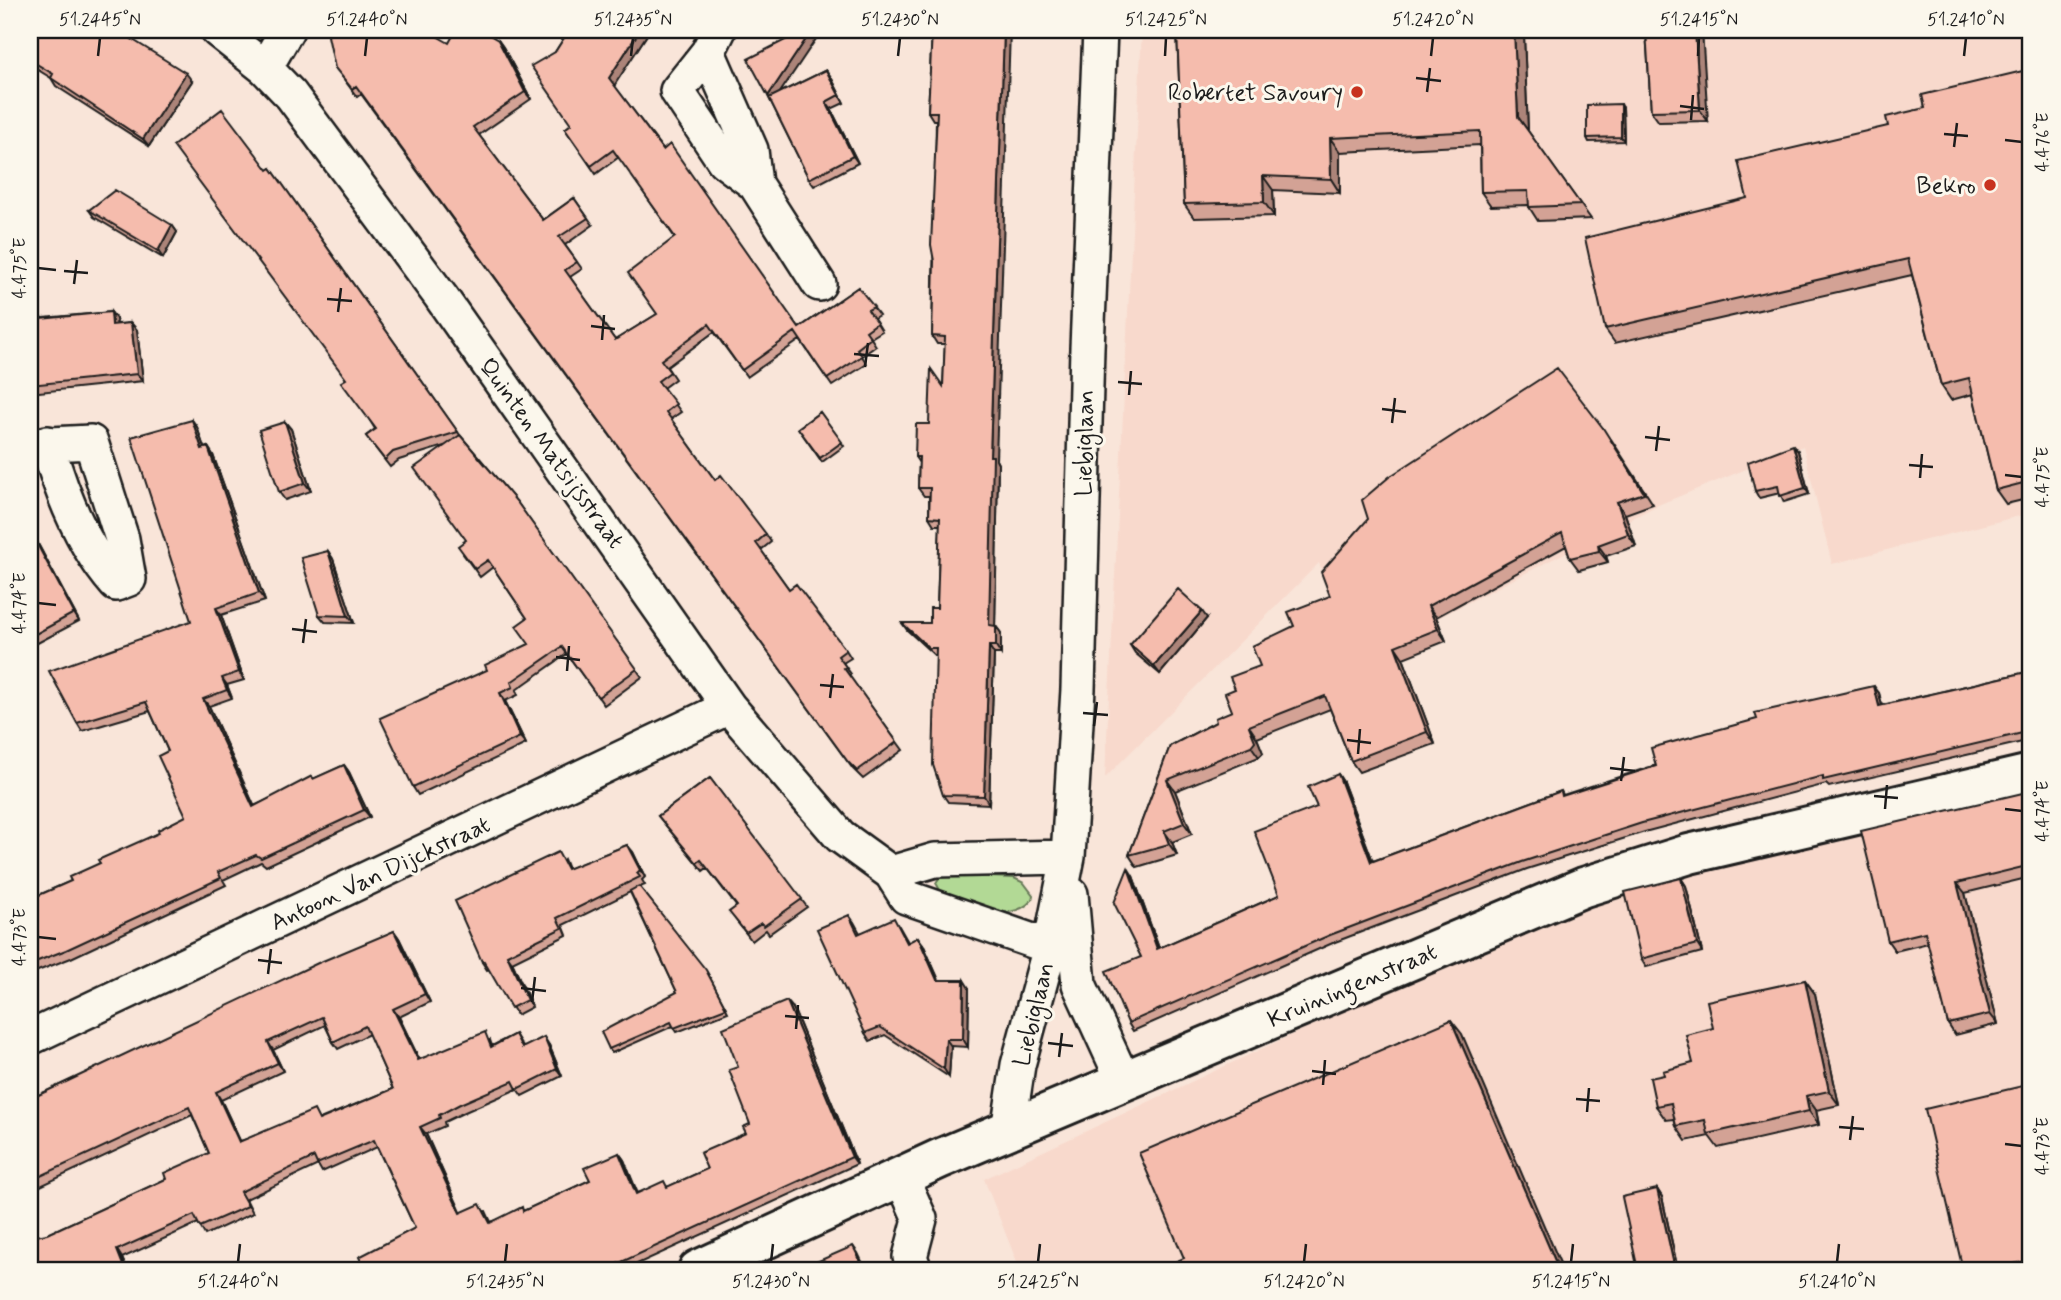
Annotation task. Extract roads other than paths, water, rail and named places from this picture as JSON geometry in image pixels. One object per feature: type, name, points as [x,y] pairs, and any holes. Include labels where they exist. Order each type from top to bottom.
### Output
[{"type":"street","name":"Quinten Matsijsstraat","points":[[217,30],[265,68],[291,95],[433,287],[669,617],[729,707],[840,836],[891,873],[906,897],[1050,947]]},
{"type":"street","points":[[265,68],[287,30]]},
{"type":"street","name":"Liebiglaan","points":[[1008,1131],[1018,1065],[1050,947],[1068,856],[1078,689],[1087,336],[1100,30]]},
{"type":"street","points":[[714,41],[751,150],[755,184]]},
{"type":"street","points":[[714,41],[677,91],[724,161],[755,184],[819,284]]},
{"type":"street","name":"Antoon Van Dijckstraat","points":[[30,1038],[729,707]]},
{"type":"street","name":"Kruiningenstraat","points":[[698,1270],[901,1176],[1584,887],[1689,854],[2031,775]]},
{"type":"street","points":[[891,873],[935,860],[1068,856]]},
{"type":"street","name":"Liebiglaan","points":[[1068,856],[1079,984],[1124,1082]]},
{"type":"street","points":[[901,1176],[920,1219],[910,1257],[915,1270]]},
{"type":"place","name":"Robertet Savoury","points":[[1357,92]]},
{"type":"place","name":"Bekro","points":[[1990,185]]}]
